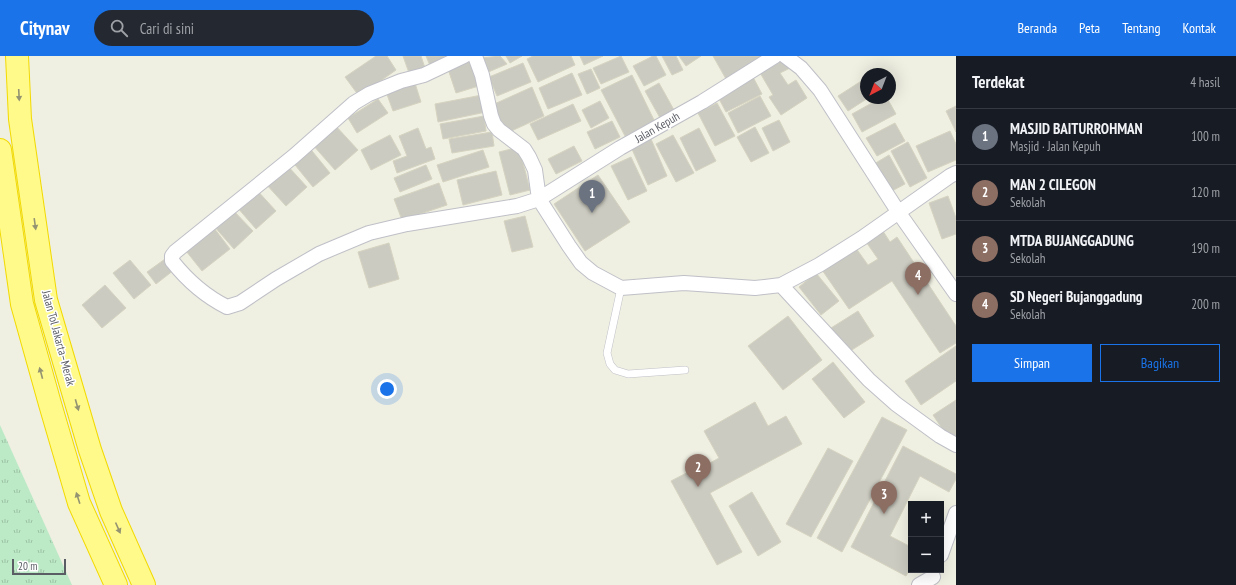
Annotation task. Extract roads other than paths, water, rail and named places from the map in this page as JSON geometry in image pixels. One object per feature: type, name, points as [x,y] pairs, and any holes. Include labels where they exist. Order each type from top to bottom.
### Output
[{"type":"highway","name":"Jalan Tol Jakarta–Merak","points":[[17,56],[20,119],[46,300],[90,450],[108,504],[144,585]]},
{"type":"highway","points":[[0,150],[22,304],[80,503],[116,585]]},
{"type":"street","name":"Jalan Kepuh","points":[[464,56],[424,75],[401,81],[368,94],[354,103],[294,156],[175,252],[172,256],[172,261],[181,273],[211,299],[228,307],[240,303],[276,279],[319,254],[369,233],[407,224],[517,206],[539,199],[620,148],[702,102],[775,56]]},
{"type":"street","points":[[476,56],[494,124],[499,130],[524,149],[529,157],[535,170],[539,199],[582,263],[593,273],[621,288],[684,283],[755,288],[781,285],[819,265],[899,213],[956,173]]},
{"type":"street","points":[[785,56],[801,68],[820,90],[899,213],[956,294]]},
{"type":"street","points":[[781,285],[869,380],[896,404],[940,436],[956,445]]},
{"type":"street","points":[[944,547],[956,516]]},
{"type":"street","points":[[919,585],[933,577]]},
{"type":"lane","points":[[621,288],[607,353],[610,364],[615,370],[628,374],[685,370]]},
{"type":"place","name":"MASJID BAITURROHMAN","points":[[592,213]]},
{"type":"place","name":"SD Negeri Bujanggadung","points":[[918,295]]},
{"type":"place","name":"MAN 2 CILEGON","points":[[698,487]]},
{"type":"place","name":"MTDA BUJANGGADUNG","points":[[884,514]]}]
